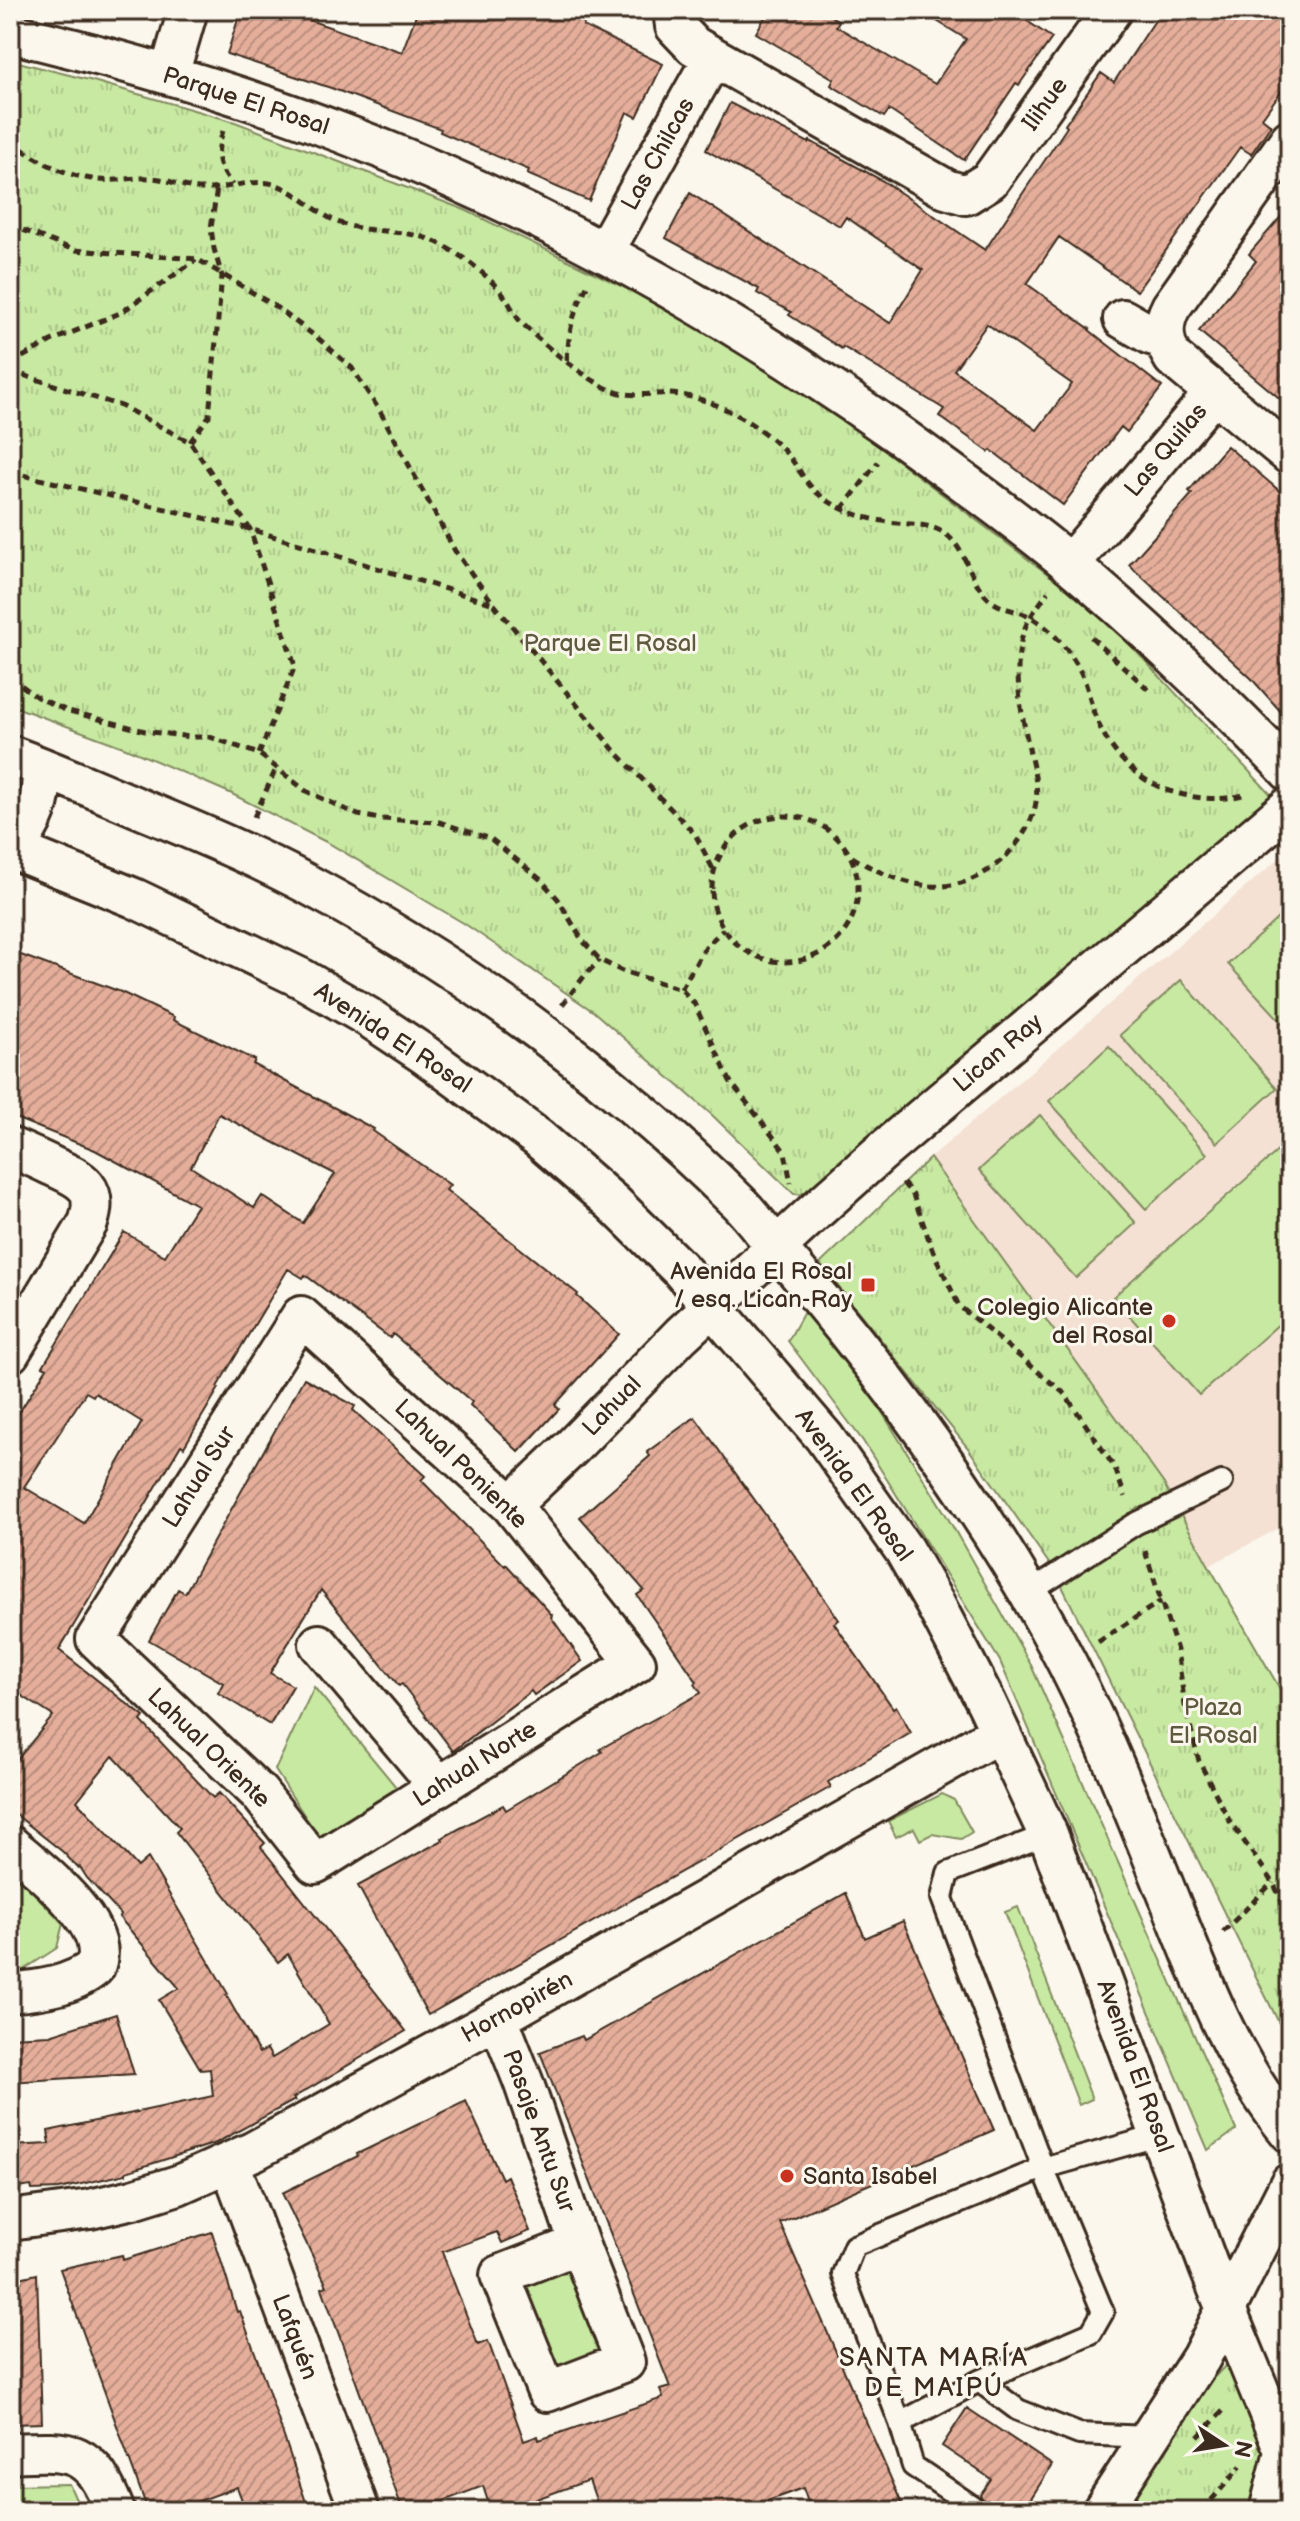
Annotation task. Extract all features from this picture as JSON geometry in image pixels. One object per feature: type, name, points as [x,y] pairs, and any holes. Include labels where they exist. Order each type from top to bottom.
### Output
[{"type":"street","points":[[169,75],[188,10]]},
{"type":"street","name":"Ilihue","points":[[713,57],[946,189],[966,195],[990,180],[1097,15]]},
{"type":"street","points":[[674,18],[689,43],[713,57]]},
{"type":"street","name":"Parque El Rosal","points":[[10,33],[240,97],[384,149],[604,252],[718,316],[901,436],[1070,564],[1192,673],[1290,772]]},
{"type":"street","name":"Las Chilcas","points":[[604,252],[713,57]]},
{"type":"street","points":[[1123,319],[1151,335],[1165,339],[1165,323],[1171,307],[1290,139]]},
{"type":"street","name":"Las Quilas","points":[[1070,564],[1214,393],[1173,358],[1165,339]]},
{"type":"street","points":[[1214,393],[1290,455]]},
{"type":"street","points":[[11,848],[27,833],[37,813],[42,782],[25,761]]},
{"type":"street","points":[[25,761],[238,850],[306,883],[475,985],[541,1031],[609,1085],[743,1207],[815,1290],[940,1455],[1028,1593],[1107,1744],[1212,2006],[1240,2058],[1290,2133]]},
{"type":"street","name":"Lican Ray","points":[[713,1307],[878,1155],[1290,806]]},
{"type":"street","name":"Avenida El Rosal","points":[[11,848],[134,898],[301,978],[425,1055],[538,1138],[613,1203],[681,1270],[824,1437],[904,1550],[942,1617],[1048,1834],[1226,2311],[1288,2448]]},
{"type":"street","points":[[10,1147],[77,1177],[86,1186],[92,1210],[88,1223],[10,1353]]},
{"type":"street","name":"Lahual","points":[[511,1505],[681,1335],[713,1307]]},
{"type":"street","name":"Lahual Poniente","points":[[301,1316],[511,1505],[636,1663]]},
{"type":"street","name":"Lahual Sur","points":[[96,1639],[301,1316]]},
{"type":"street","name":"Lahual Oriente","points":[[96,1639],[259,1793],[315,1864]]},
{"type":"street","points":[[319,1644],[439,1786]]},
{"type":"street","name":"Lahual Norte","points":[[315,1864],[636,1663]]},
{"type":"street","name":"Hornopirén","points":[[10,2220],[61,2214],[133,2199],[178,2185],[230,2163],[498,2018],[1000,1732]]},
{"type":"street","points":[[10,1845],[72,1903],[97,1941],[98,1959],[92,1970],[79,1977],[49,1987],[10,1993]]},
{"type":"street","name":"Pasaje Antu Sur","points":[[498,2018],[579,2244]]},
{"type":"street","name":"Lafquén","points":[[230,2163],[360,2511]]},
{"type":"street","points":[[1102,2511],[1201,2358],[1290,2183]]},
{"type":"street","points":[[1269,2511],[1288,2448]]},
{"type":"street","points":[[10,2453],[66,2452],[81,2459],[95,2470],[104,2483],[115,2511]]},
{"type":"lane","points":[[1028,1593],[1135,1524],[1222,1482]]},
{"type":"lane","points":[[900,2423],[979,2381],[1091,2333],[1103,2312],[1043,2168],[942,1898],[948,1873],[1048,1834]]},
{"type":"lane","points":[[972,2506],[913,2466],[900,2423],[843,2274],[854,2246],[1043,2168],[1161,2135]]},
{"type":"lane","points":[[979,2381],[1018,2410],[1079,2434],[1148,2437]]},
{"type":"path","points":[[232,185],[217,159],[225,124],[240,97]]},
{"type":"path","points":[[10,141],[39,162],[68,174],[98,180],[152,177],[199,189],[269,183],[288,189],[318,212],[338,222],[359,229],[422,236],[440,244],[488,277],[519,321],[567,361],[608,389],[623,394],[693,397],[744,419],[787,454],[808,484],[842,509],[878,521],[937,529],[947,535],[989,599],[1030,616],[1051,632],[1073,659],[1085,680],[1094,714],[1119,759],[1137,775],[1165,790],[1200,799],[1228,799],[1248,794],[1247,807]]},
{"type":"path","points":[[190,442],[209,416],[222,276],[211,228],[217,188]]},
{"type":"path","points":[[10,225],[74,250],[197,259],[273,305],[352,368],[381,413],[455,551],[493,603],[614,750],[695,834],[714,871]]},
{"type":"path","points":[[567,361],[573,314],[604,252]]},
{"type":"path","points":[[10,364],[51,341],[120,313],[197,259]]},
{"type":"path","points":[[10,371],[121,406],[190,442],[250,529],[295,666],[259,754]]},
{"type":"path","points":[[842,509],[901,436]]},
{"type":"path","points":[[10,472],[250,529],[493,603]]},
{"type":"path","points":[[852,857],[897,878],[945,887],[965,884],[998,863],[1017,845],[1032,819],[1037,788],[1019,685],[1023,632],[1030,616],[1070,564]]},
{"type":"path","points":[[1034,585],[1057,605]]},
{"type":"path","points":[[1091,636],[1158,698]]},
{"type":"path","points":[[10,677],[37,697],[65,710],[145,731],[210,737],[259,754],[306,791],[358,815],[439,822],[491,839],[540,879],[558,899],[582,940],[600,960],[622,971],[681,989],[694,1003],[730,1081],[785,1152],[792,1189]]},
{"type":"path","points":[[238,850],[276,769]]},
{"type":"path","points":[[788,815],[808,819],[826,827],[841,840],[852,857],[858,877],[854,916],[844,934],[821,952],[793,962],[772,961],[754,955],[737,944],[724,929],[715,911],[712,891],[714,871],[721,852],[734,836],[750,824],[788,815]]},
{"type":"path","points":[[681,989],[706,946],[724,929]]},
{"type":"path","points":[[541,1031],[600,960]]},
{"type":"path","points":[[878,1155],[913,1195],[933,1251],[959,1306],[1065,1394],[1115,1468],[1177,1650],[1185,1706],[1199,1761],[1229,1820],[1273,1882],[1290,1919]]},
{"type":"path","points":[[1066,1662],[1161,1601]]},
{"type":"path","points":[[1194,1961],[1273,1882]]},
{"type":"path","points":[[1202,2511],[1242,2465]]},
{"type":"shaded area","name":"Colegio Alicante del Rosal","points":[[1290,849],[1290,1522],[1209,1566],[1164,1484],[930,1158]]},
{"type":"green space","name":"Parque El Rosal","points":[[10,60],[235,122],[465,210],[654,302],[803,389],[1102,615],[1279,803],[810,1195],[794,1194],[712,1115],[594,1012],[465,924],[330,844],[230,793],[126,748],[10,705]]},
{"type":"green space","points":[[1290,907],[1290,1031],[1228,964]]},
{"type":"green space","points":[[1181,980],[1277,1088],[1217,1143],[1120,1035]]},
{"type":"green space","points":[[1109,1046],[1207,1154],[1146,1209],[1049,1101]]},
{"type":"green space","points":[[1040,1115],[1136,1223],[1076,1278],[979,1170]]},
{"type":"green space","points":[[1290,1140],[1290,1314],[1199,1395],[1113,1297]]},
{"type":"green space","name":"Plaza El Rosal","points":[[930,1158],[1164,1484],[1280,1689],[1290,1691],[1290,2045],[1055,1572],[968,1448],[820,1264]]},
{"type":"green space","points":[[805,1310],[875,1401],[945,1513],[1031,1665],[1236,2130],[1208,2150],[1000,1661],[863,1441],[788,1341]]},
{"type":"green space","points":[[314,1687],[401,1793],[321,1841],[275,1770]]},
{"type":"green space","points":[[942,1794],[954,1800],[972,1832],[961,1839],[932,1834],[920,1840],[914,1828],[896,1837],[888,1821]]},
{"type":"green space","points":[[10,1869],[63,1923],[57,1948],[20,1972],[10,1973]]},
{"type":"green space","points":[[1018,1907],[1092,2099],[1079,2105],[1005,1912]]},
{"type":"green space","points":[[571,2265],[605,2352],[547,2374],[514,2287]]},
{"type":"green space","points":[[1230,2361],[1276,2478],[1261,2511],[1115,2511],[1162,2431]]},
{"type":"green space","points":[[69,2484],[81,2511],[10,2511],[10,2485]]},
{"type":"building","points":[[241,10],[280,10],[402,52],[418,10],[570,10],[586,17],[583,26],[663,64],[637,117],[627,112],[589,201],[527,174],[529,170],[440,132],[441,129],[227,54]]},
{"type":"building","points":[[769,10],[821,10],[839,21],[836,26],[935,84],[966,39],[919,10],[1011,10],[1052,38],[1019,85],[1016,83],[964,160],[889,110],[884,117],[831,85],[834,79],[756,33]]},
{"type":"building","points":[[1162,10],[1290,10],[1290,79],[1262,118],[1271,125],[1251,154],[1240,147],[1137,291],[1059,237],[1027,284],[1090,329],[1162,387],[1127,432],[1121,427],[1063,505],[991,450],[989,452],[939,416],[944,409],[789,315],[791,312],[757,293],[759,289],[666,238],[690,193],[890,323],[923,270],[846,217],[840,226],[706,150],[730,103],[810,141],[883,181],[985,250],[1101,73],[1114,82]],"holes":[[[987,324],[1072,384],[1037,430],[954,370]]]},
{"type":"building","points":[[1290,206],[1290,407],[1199,331],[1256,261],[1249,254]]},
{"type":"building","points":[[1227,446],[1290,500],[1290,722],[1251,678],[1129,565],[1192,494],[1189,491]]},
{"type":"building","points":[[10,951],[121,992],[174,1017],[173,1020],[255,1060],[253,1064],[374,1129],[450,1185],[446,1190],[578,1294],[619,1334],[555,1405],[559,1409],[519,1452],[470,1405],[472,1402],[393,1334],[390,1338],[305,1275],[303,1278],[288,1269],[184,1447],[181,1445],[59,1650],[144,1717],[141,1721],[213,1798],[219,1793],[265,1843],[261,1847],[406,2031],[293,2098],[295,2100],[216,2143],[126,2174],[59,2189],[32,2190],[31,2186],[10,2189],[10,2146],[50,2144],[48,2131],[213,2096],[210,2069],[201,2070],[159,2000],[179,1988],[80,1867],[10,1810],[10,1768],[53,1716],[10,1688],[10,1427],[124,1232],[165,1256],[197,1205],[95,1150],[10,1116]],"holes":[[[219,1114],[335,1174],[303,1223],[262,1196],[254,1208],[191,1167]],[[86,1392],[93,1396],[95,1393],[142,1422],[84,1523],[24,1487]],[[113,1756],[180,1828],[176,1832],[278,1962],[288,1954],[329,2024],[272,2058],[267,2049],[259,2053],[148,1858],[138,1867],[77,1801]]]},
{"type":"building","points":[[304,1378],[355,1406],[353,1410],[425,1476],[421,1480],[506,1564],[552,1615],[582,1661],[534,1695],[531,1691],[453,1751],[402,1684],[399,1686],[321,1590],[270,1673],[293,1686],[270,1725],[218,1693],[223,1683],[149,1640],[178,1589],[185,1593]]},
{"type":"building","points":[[695,1417],[839,1620],[834,1623],[893,1708],[896,1706],[911,1733],[828,1782],[831,1787],[428,2015],[358,1886],[503,1805],[506,1810],[602,1752],[600,1749],[701,1693],[695,1684],[697,1682],[637,1595],[644,1590],[580,1517],[650,1456],[647,1452]]},
{"type":"building","points":[[846,1893],[865,1938],[903,1921],[994,2130],[780,2223],[905,2511],[811,2511],[803,2488],[740,2511],[600,2511],[589,2480],[503,2511],[491,2511],[483,2486],[417,2511],[403,2511],[322,2288],[327,2286],[282,2193],[466,2101],[502,2179],[507,2176],[530,2231],[502,2243],[497,2232],[442,2252],[478,2345],[488,2341],[524,2441],[538,2436],[539,2440],[663,2398],[660,2390],[670,2387],[540,2052],[582,2036],[584,2040]]},
{"type":"building","points":[[116,2014],[134,2074],[10,2082],[10,2037],[50,2035]]},
{"type":"building","points":[[212,2232],[237,2312],[240,2311],[309,2511],[246,2511],[237,2487],[172,2511],[148,2511],[60,2269],[122,2255],[123,2260]]},
{"type":"building","points":[[37,2274],[42,2423],[12,2424],[10,2280]]},
{"type":"building","points":[[967,2408],[1052,2465],[1023,2511],[984,2511],[984,2501],[980,2495],[991,2479],[942,2446]]},
{"type":"place","name":"Avenida El Rosal / esq. Lican-Ray","points":[[868,1285]]},
{"type":"place","name":"Colegio Alicante del Rosal","points":[[1169,1321]]},
{"type":"place","name":"Santa Isabel","points":[[787,2176]]},
{"type":"district","name":"SANTA MARÍA DE MAIPÚ","points":[[934,2373]]}]
